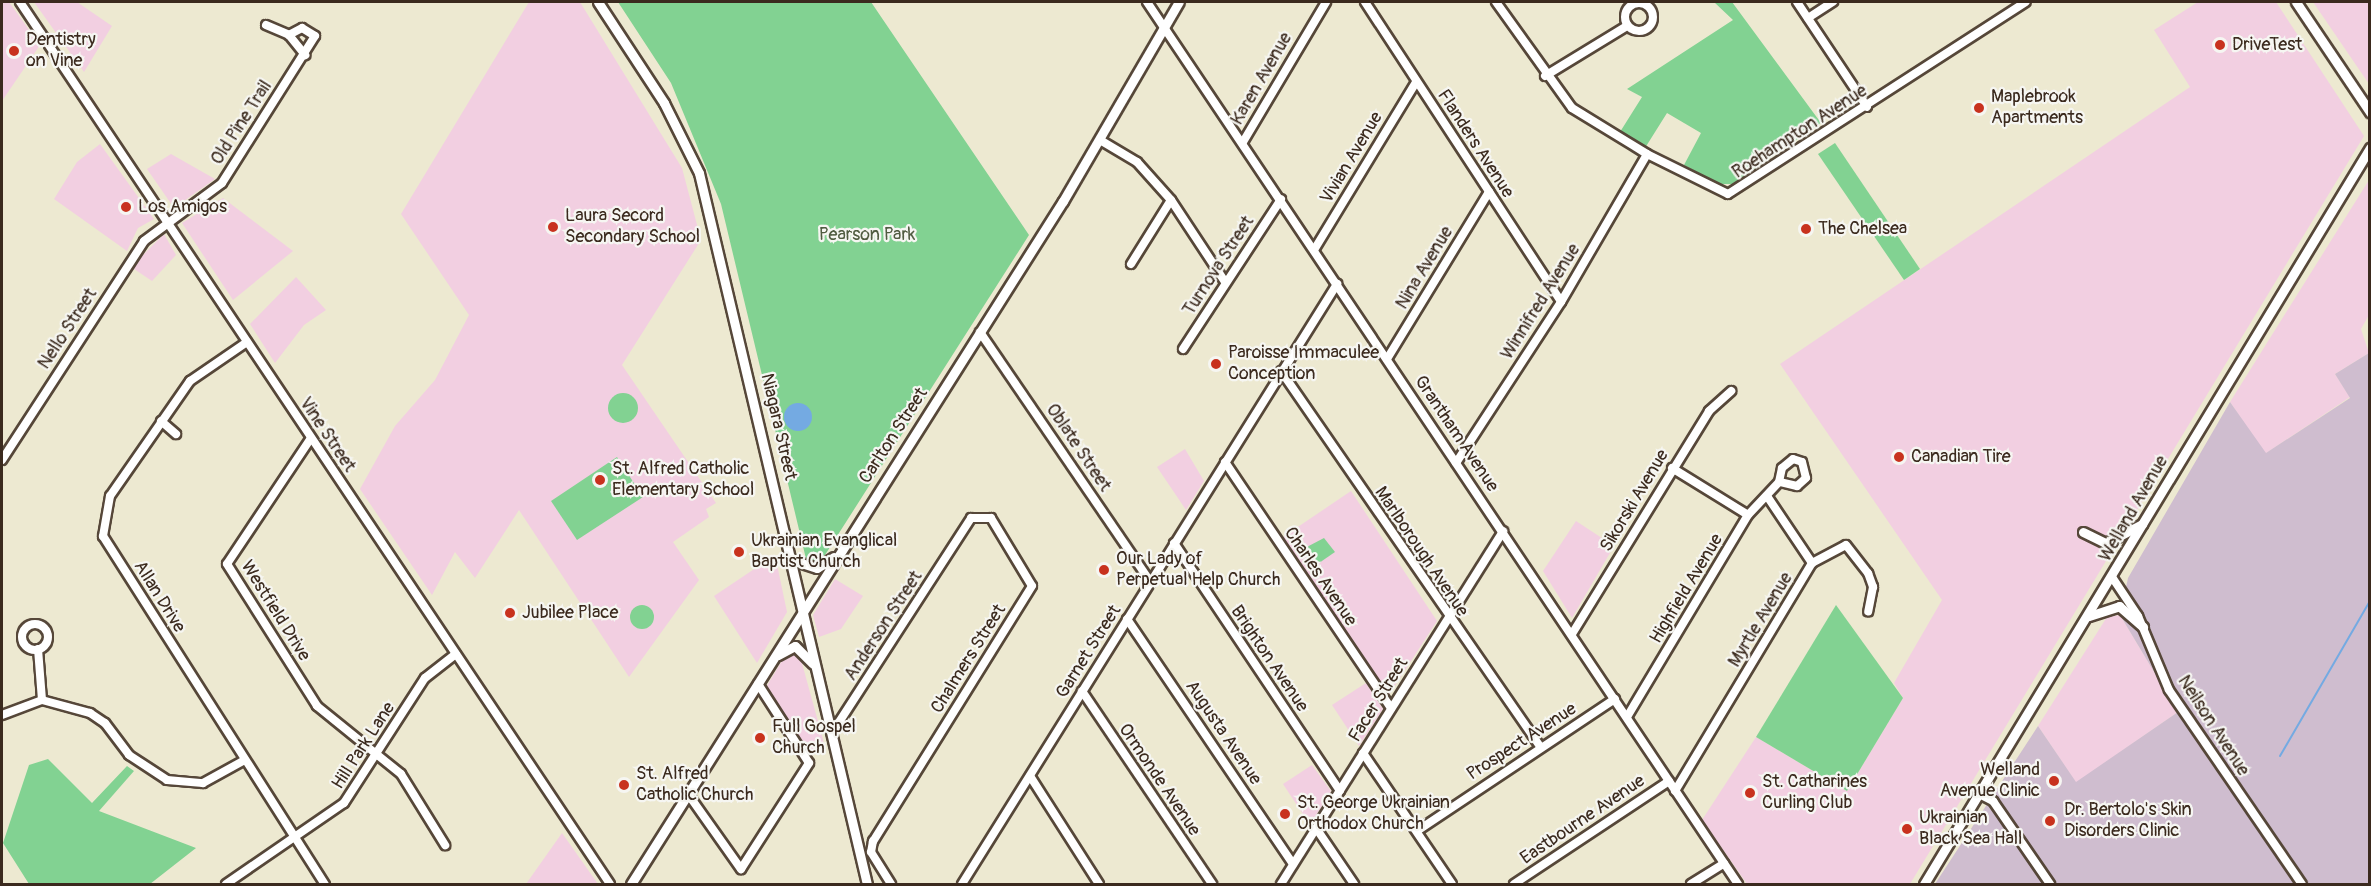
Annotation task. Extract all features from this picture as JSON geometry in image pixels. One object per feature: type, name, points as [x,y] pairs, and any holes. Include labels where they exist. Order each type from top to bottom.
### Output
[{"type":"main road","name":"Niagara Street","points":[[598,2],[664,102],[699,173],[867,885]]},
{"type":"main road","name":"Carlton Street","points":[[631,885],[804,611],[836,555],[980,332],[1100,140],[1179,2]]},
{"type":"main road","points":[[2296,2],[2370,112]]},
{"type":"main road","points":[[2356,91],[2370,99]]},
{"type":"main road","name":"Welland Avenue","points":[[1924,885],[2089,616],[2370,148]]},
{"type":"main road","points":[[2357,169],[2370,160]]},
{"type":"main road","points":[[2083,532],[2106,543],[2144,523]]},
{"type":"main road","points":[[792,560],[818,568],[836,555]]},
{"type":"main road","points":[[2089,616],[2119,606],[2143,627]]},
{"type":"main road","points":[[776,656],[795,646],[818,670]]},
{"type":"street","name":"Vine Street","points":[[20,2],[610,885]]},
{"type":"street","name":"Grantham Avenue","points":[[1147,2],[1243,142],[1738,885]]},
{"type":"street","name":"Karen Avenue","points":[[1243,142],[1326,2]]},
{"type":"street","name":"Flanders Avenue","points":[[1365,2],[1561,302]]},
{"type":"street","name":"Roehampton Avenue","points":[[1496,2],[1545,76],[1572,108],[1647,154],[1728,194],[1868,107],[2026,2]]},
{"type":"street","points":[[1797,2],[1868,107]]},
{"type":"street","points":[[1808,18],[1833,2]]},
{"type":"street","name":"Old Pine Trail","points":[[266,25],[289,35],[305,55]]},
{"type":"street","points":[[1545,76],[1627,26]]},
{"type":"street","name":"Old Pine Trail","points":[[166,220],[222,183],[315,36],[302,28],[289,35]]},
{"type":"street","name":"Vivian Avenue","points":[[1314,250],[1416,82]]},
{"type":"street","points":[[1100,140],[1137,162],[1171,200],[1225,282]]},
{"type":"street","name":"Winnifred Avenue","points":[[1456,463],[1561,302],[1647,154]]},
{"type":"street","name":"Nina Avenue","points":[[1387,359],[1489,192]]},
{"type":"street","name":"Turnova Street","points":[[1183,349],[1281,199]]},
{"type":"street","points":[[1131,264],[1171,200]]},
{"type":"street","name":"Nello Street","points":[[2,460],[131,258],[166,220]]},
{"type":"street","name":"Garnet Street","points":[[962,885],[1337,284]]},
{"type":"street","name":"Oblate Street","points":[[980,332],[1150,581]]},
{"type":"street","name":"Allan Drive","points":[[247,342],[190,381],[110,496],[103,536],[243,761],[325,885]]},
{"type":"street","name":"Marlborough Avenue","points":[[1281,371],[1448,617],[1540,746]]},
{"type":"street","name":"Sikorski Avenue","points":[[1572,634],[1709,411],[1731,391]]},
{"type":"street","points":[[161,421],[176,434]]},
{"type":"street","name":"Westfield Drive","points":[[311,438],[227,564],[317,706],[379,754]]},
{"type":"street","name":"Charles Avenue","points":[[1225,462],[1391,708]]},
{"type":"street","points":[[1672,468],[1748,515]]},
{"type":"street","name":"Highfield Avenue","points":[[1627,717],[1748,515],[1779,482]]},
{"type":"street","points":[[1767,496],[1812,564]]},
{"type":"street","name":"Chalmers Street","points":[[891,885],[871,852],[1032,586],[991,518],[984,514],[971,518],[960,535]]},
{"type":"street","name":"Facer Street","points":[[1281,885],[1503,531]]},
{"type":"street","name":"Anderson Street","points":[[832,733],[960,535]]},
{"type":"street","name":"Brighton Avenue","points":[[1174,543],[1340,791]]},
{"type":"street","name":"Myrtle Avenue","points":[[1675,791],[1812,564],[1846,545],[1868,573],[1873,587],[1868,612]]},
{"type":"street","name":"Neilson Avenue","points":[[2112,577],[2143,627],[2169,690],[2302,885]]},
{"type":"street","name":"Augusta Avenue","points":[[1127,619],[1293,864]]},
{"type":"street","points":[[38,650],[42,700]]},
{"type":"street","name":"Hill Park Lane","points":[[226,885],[344,803],[379,754],[425,678],[456,654]]},
{"type":"street","points":[[688,794],[741,869],[808,763],[758,684]]},
{"type":"street","name":"Ormonde Avenue","points":[[1082,692],[1212,885]]},
{"type":"street","name":"Prospect Avenue","points":[[1417,831],[1540,746],[1615,699]]},
{"type":"street","points":[[2,715],[42,700],[105,723],[129,755],[167,780],[203,783],[243,761]]},
{"type":"street","points":[[1364,753],[1452,885]]},
{"type":"street","points":[[379,754],[402,774],[444,845]]},
{"type":"street","points":[[1029,776],[1099,884]]},
{"type":"street","name":"Eastbourne Avenue","points":[[1514,885],[1669,781]]},
{"type":"street","points":[[1979,794],[1993,801],[2050,885]]},
{"type":"street","points":[[1316,828],[1353,885]]},
{"type":"street","points":[[1691,885],[1724,863]]},
{"type":"shaded area","points":[[2,2],[9,2],[40,45],[2,101]]},
{"type":"shaded area","points":[[34,2],[77,2],[112,26],[84,72]]},
{"type":"shaded area","points":[[529,2],[580,2],[682,168],[701,240],[622,365],[716,503],[706,509],[709,517],[673,542],[699,580],[629,677],[519,510],[475,578],[455,552],[432,595],[360,489],[395,426],[435,380],[469,315],[401,214]]},
{"type":"shaded area","points":[[2198,2],[2276,2],[2364,136],[1910,884],[1747,884],[1702,820],[1756,737],[1847,791],[1903,698],[1894,683],[1942,600],[1780,364],[2190,87],[2154,30]]},
{"type":"shaded area","points":[[2313,2],[2369,2],[2369,84]]},
{"type":"shaded area","points":[[100,144],[154,219],[138,228],[127,251],[54,199],[77,162]]},
{"type":"shaded area","points":[[171,154],[215,179],[174,208],[147,169]]},
{"type":"shaded area","points":[[2369,180],[2369,315],[2361,329],[2369,353],[2335,374],[2350,397],[2265,454],[2230,402]]},
{"type":"shaded area","points":[[223,198],[293,251],[233,300],[182,223]]},
{"type":"shaded area","points":[[164,234],[176,255],[152,281],[131,267]]},
{"type":"shaded area","points":[[296,277],[326,310],[304,325],[275,363],[250,324]]},
{"type":"shaded area","points":[[2369,353],[2369,884],[1935,884],[2038,726],[2076,782],[2178,712],[2120,615],[2128,578],[2230,402],[2266,453],[2350,398],[2335,374]]},
{"type":"shaded area","points":[[1185,449],[1204,481],[1186,510],[1157,467]]},
{"type":"shaded area","points":[[1351,491],[1437,621],[1387,698],[1280,539]]},
{"type":"shaded area","points":[[1576,521],[1614,546],[1572,618],[1543,571]]},
{"type":"shaded area","points":[[775,555],[787,612],[757,663],[714,596]]},
{"type":"shaded area","points":[[835,579],[863,596],[841,629],[819,637],[813,615]]},
{"type":"shaded area","points":[[2120,615],[2178,712],[2076,783],[2038,726],[2107,617]]},
{"type":"shaded area","points":[[786,654],[800,656],[825,747],[810,757],[765,689]]},
{"type":"shaded area","points":[[1366,683],[1383,709],[1359,746],[1332,705]]},
{"type":"shaded area","points":[[1312,765],[1331,791],[1310,825],[1283,784]]},
{"type":"shaded area","points":[[562,833],[598,884],[526,884]]},
{"type":"green space","name":"Pearson Park","points":[[618,2],[871,2],[1029,235],[818,566],[807,563],[721,204],[671,83]]},
{"type":"green space","points":[[1714,2],[1732,2],[1821,123],[1732,184],[1719,184],[1684,165],[1701,133],[1667,113],[1645,148],[1620,132],[1642,97],[1627,89],[1733,20]]},
{"type":"green space","points":[[1835,143],[1920,269],[1904,280],[1818,154]]},
{"type":"green space","points":[[623,393],[634,397],[638,408],[634,419],[623,423],[612,419],[608,408],[612,397]]},
{"type":"green space","points":[[617,457],[643,497],[577,540],[551,501]]},
{"type":"green space","points":[[1324,538],[1335,552],[1319,563],[1303,549]]},
{"type":"green space","points":[[642,605],[651,608],[654,617],[651,626],[642,629],[633,626],[630,617],[633,608]]},
{"type":"green space","points":[[1836,605],[1903,698],[1847,791],[1756,737]]},
{"type":"green space","points":[[48,759],[92,803],[127,766],[134,771],[99,811],[196,848],[150,884],[29,884],[3,843],[29,765]]},
{"type":"water","points":[[798,403],[808,407],[812,417],[808,427],[798,431],[788,427],[784,417],[788,407]]},
{"type":"waterway","points":[[2280,756],[2370,601]]},
{"type":"place","name":"DriveTest","points":[[2220,45]]},
{"type":"place","name":"Dentistry on Vine","points":[[14,51]]},
{"type":"place","name":"Maplebrook Apartments","points":[[1979,108]]},
{"type":"place","name":"Los Amigos","points":[[126,207]]},
{"type":"place","name":"Laura Secord Secondary School","points":[[553,227]]},
{"type":"place","name":"The Chelsea","points":[[1806,229]]},
{"type":"place","name":"Paroisse Immaculee Conception","points":[[1216,364]]},
{"type":"place","name":"Canadian Tire","points":[[1899,457]]},
{"type":"place","name":"St. Alfred Catholic Elementary School","points":[[600,480]]},
{"type":"place","name":"Ukrainian Evanglical Baptist Church","points":[[739,552]]},
{"type":"place","name":"Our Lady of Perpetual Help Church","points":[[1104,570]]},
{"type":"place","name":"Jubilee Place","points":[[510,613]]},
{"type":"place","name":"Full Gospel Church","points":[[760,738]]},
{"type":"place","name":"Welland Avenue Clinic","points":[[2054,781]]},
{"type":"place","name":"St. Alfred Catholic Church","points":[[624,785]]},
{"type":"place","name":"St. Catharines Curling Club","points":[[1750,793]]},
{"type":"place","name":"St. George Ukrainian Orthodox Church","points":[[1285,814]]},
{"type":"place","name":"Dr. Bertolo's Skin Disorders Clinic","points":[[2050,821]]},
{"type":"place","name":"Ukrainian Black Sea Hall","points":[[1907,829]]}]
